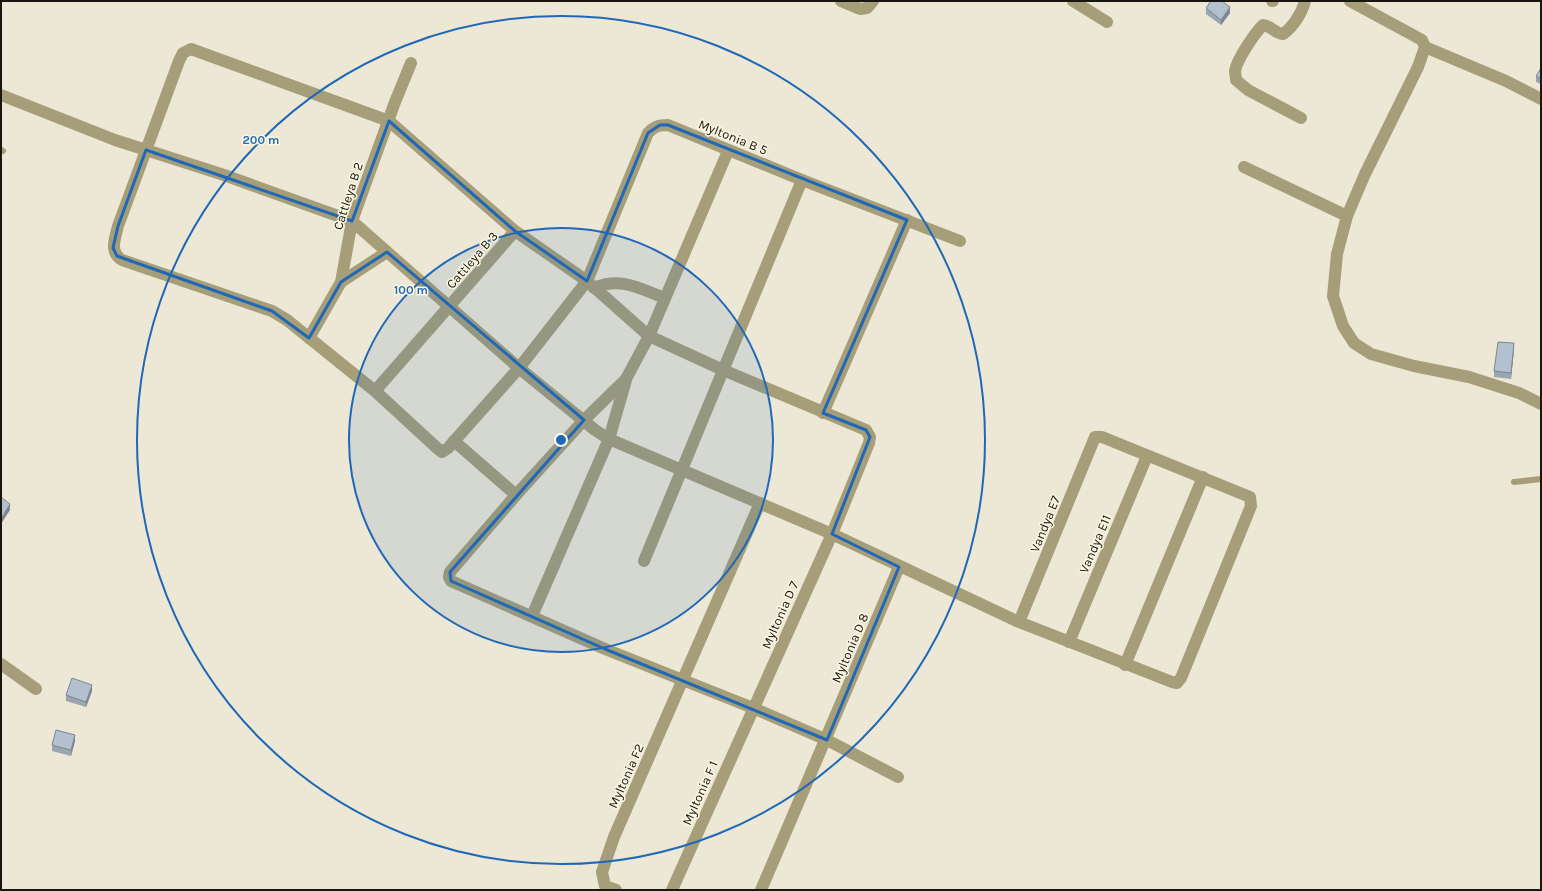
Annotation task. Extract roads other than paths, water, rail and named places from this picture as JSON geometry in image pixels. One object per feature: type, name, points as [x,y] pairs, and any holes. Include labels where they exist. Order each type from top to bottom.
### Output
[{"type":"street","points":[[841,1],[860,9],[867,8],[873,1]]},
{"type":"street","points":[[1074,1],[1107,22]]},
{"type":"street","points":[[1302,118],[1248,90],[1236,80],[1235,71],[1259,29],[1263,25],[1269,26],[1277,33],[1283,34],[1289,30],[1300,13],[1305,1]]},
{"type":"street","points":[[1350,1],[1422,40],[1425,47],[1418,67],[1365,174],[1347,216],[1337,254],[1333,296],[1343,326],[1354,343],[1371,354],[1393,361],[1469,377],[1520,393],[1541,404]]},
{"type":"street","points":[[1425,47],[1541,99]]},
{"type":"street","points":[[375,391],[287,320],[272,311],[117,256],[113,248],[118,226],[183,53],[191,49],[389,121],[515,231],[591,285],[649,336],[823,413],[907,220]]},
{"type":"street","name":"Cattleya B 2","points":[[309,338],[341,282],[352,221],[411,63]]},
{"type":"street","points":[[1,95],[108,138],[224,174],[352,221],[520,368],[595,430],[609,439],[682,472],[832,534],[1019,622],[1124,665],[1177,683],[1181,678],[1251,506],[1250,497],[1148,456]]},
{"type":"street","name":"Myltonia B 5","points":[[375,391],[442,452],[448,448],[520,368],[591,285],[648,133],[660,124],[668,125],[802,180],[960,240]]},
{"type":"street","points":[[532,616],[609,439],[626,379],[649,336],[728,150]]},
{"type":"street","points":[[1244,167],[1347,216]]},
{"type":"street","points":[[644,561],[802,180]]},
{"type":"street","name":"Cattleya B 3","points":[[375,391],[515,231]]},
{"type":"street","name":"Cattleya B 2","points":[[341,282],[387,252]]},
{"type":"street","points":[[591,285],[626,283],[665,298]]},
{"type":"street","points":[[626,379],[584,420],[516,495],[450,572],[449,577],[451,581],[605,649],[753,708],[826,740],[898,777]]},
{"type":"street","name":"Myltonia D 7","points":[[753,708],[832,534],[869,443],[870,437],[866,430],[823,413]]},
{"type":"street","name":"Vandya E7","points":[[1019,622],[1094,440],[1097,436],[1148,456]]},
{"type":"street","points":[[454,441],[516,495]]},
{"type":"street","name":"Vandya E11","points":[[1069,642],[1148,456]]},
{"type":"street","points":[[1124,665],[1203,477]]},
{"type":"street","name":"Myltonia F2","points":[[610,888],[602,872],[614,837],[760,503]]},
{"type":"street","name":"Myltonia D 8","points":[[761,890],[899,566]]},
{"type":"street","points":[[1,664],[36,689]]},
{"type":"street","name":"Myltonia F 1","points":[[672,890],[753,708]]},
{"type":"lane","points":[[1514,482],[1541,479]]}]
